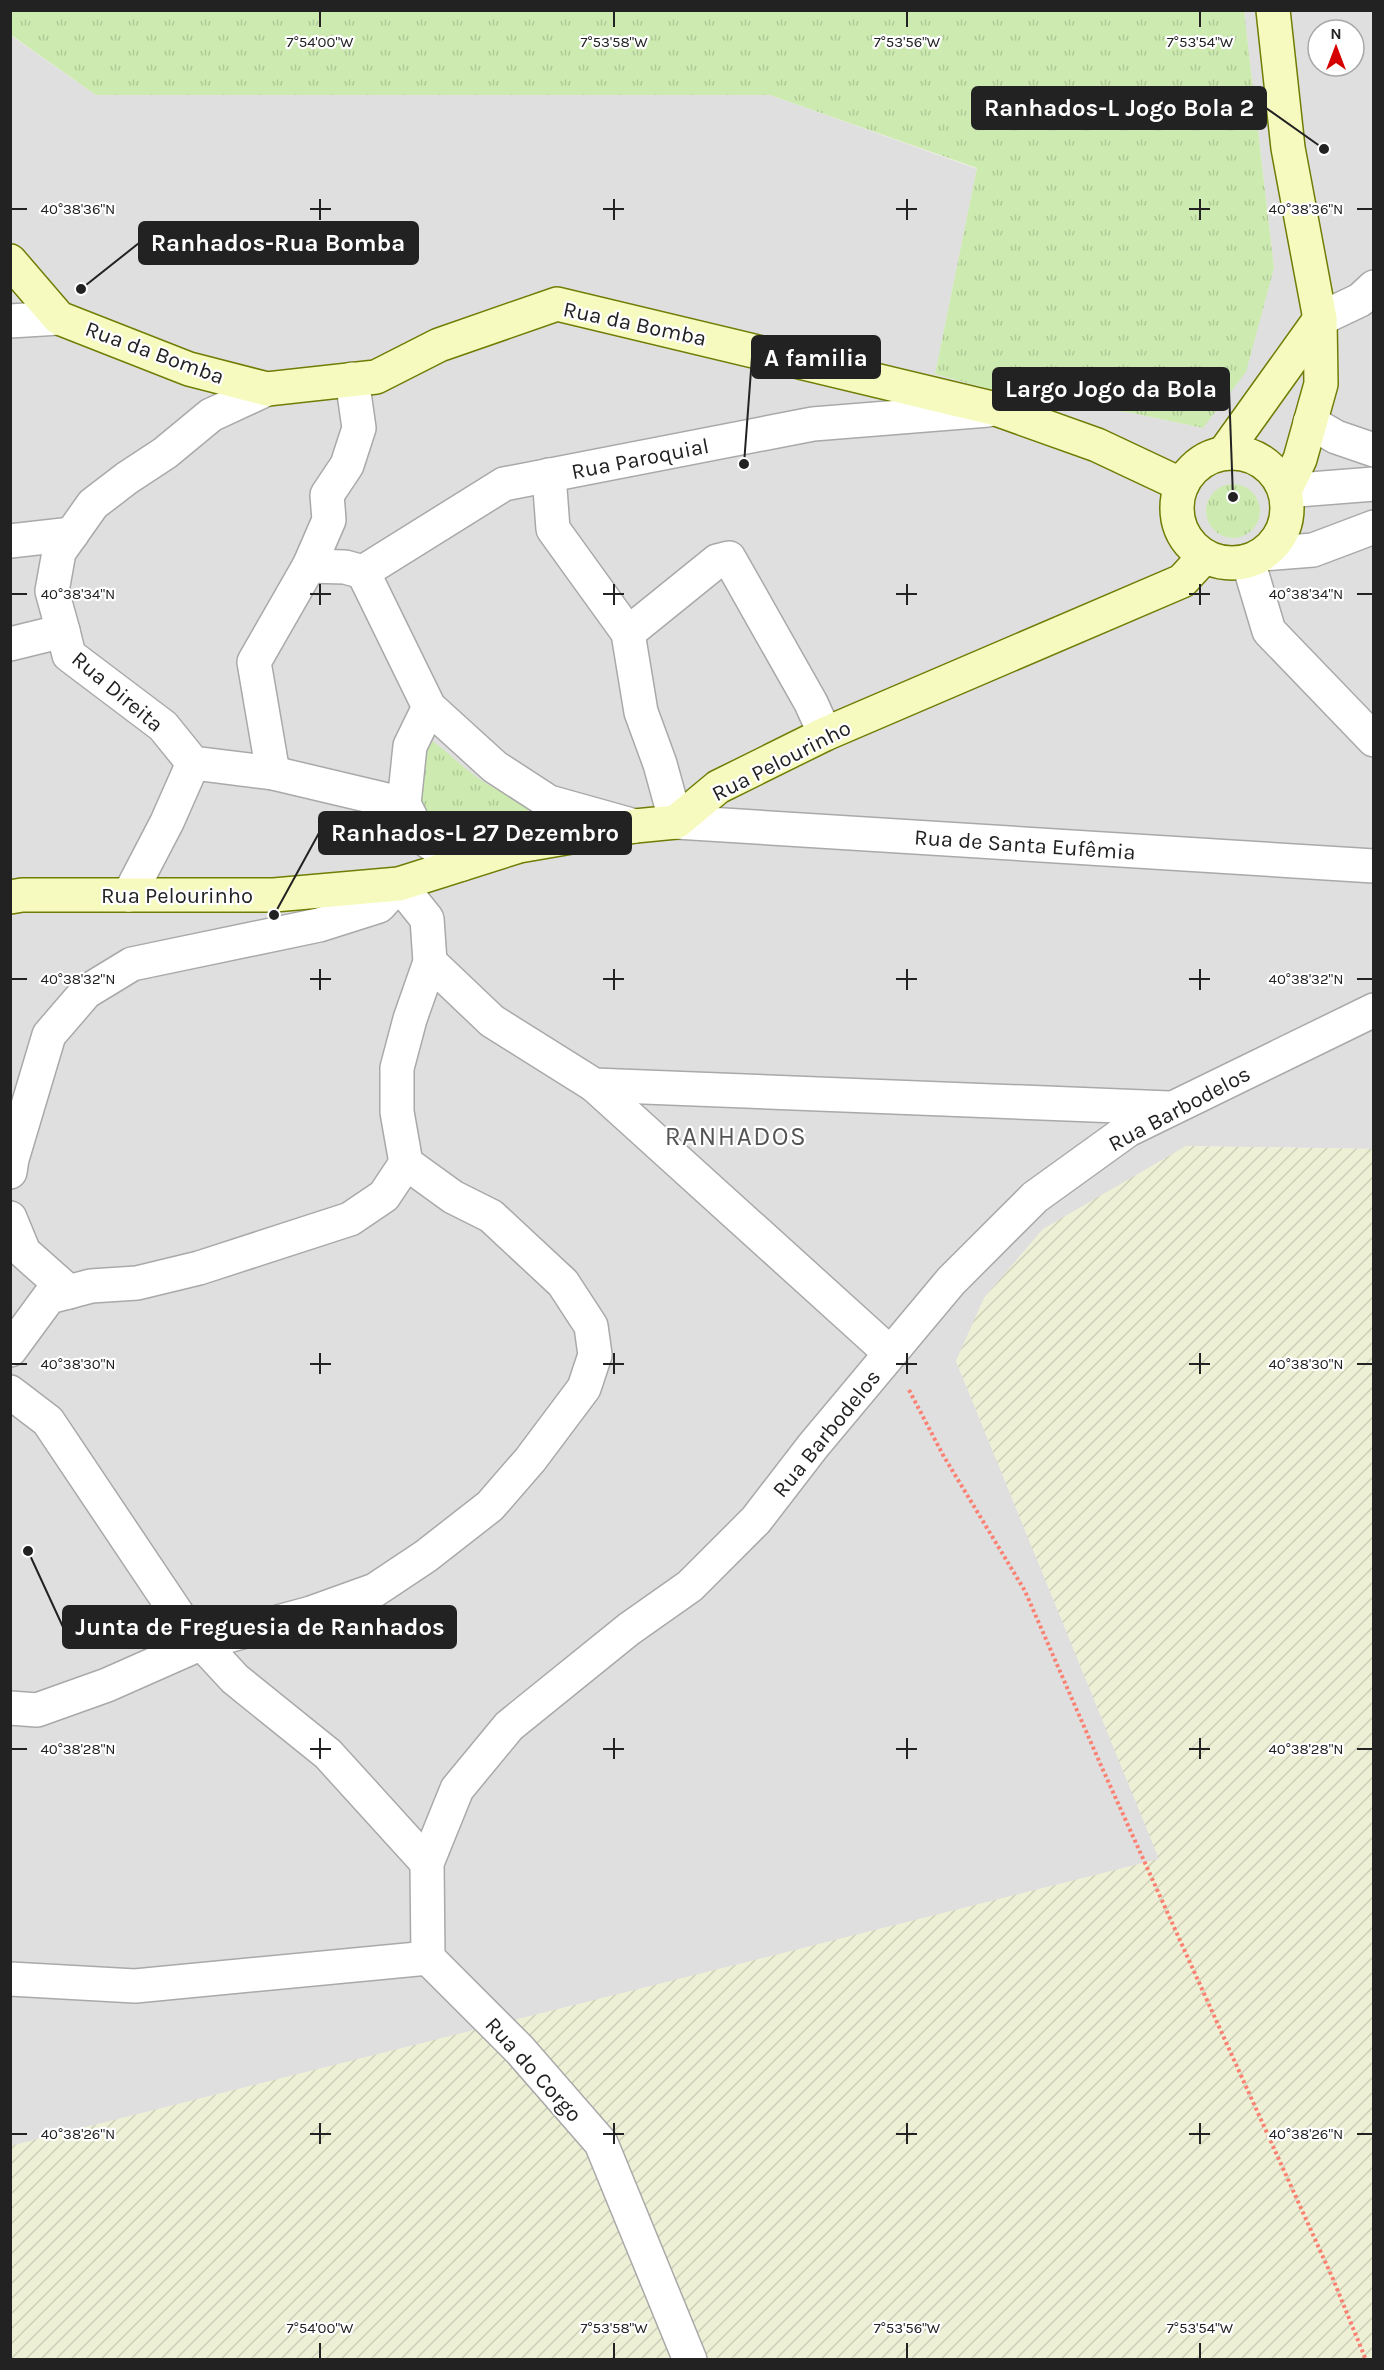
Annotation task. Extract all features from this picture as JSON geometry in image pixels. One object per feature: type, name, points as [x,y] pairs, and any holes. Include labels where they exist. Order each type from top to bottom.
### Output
[{"type":"street","points":[[1273,10],[1288,148],[1320,319],[1321,384],[1300,459],[1285,491]]},
{"type":"street","name":"Rua da Bomba","points":[[10,261],[59,318],[189,369],[267,389],[376,377],[439,345],[557,304],[996,409],[1097,445],[1182,484]]},
{"type":"street","points":[[1224,453],[1320,319],[1360,300],[1374,286]]},
{"type":"street","points":[[10,321],[59,318]]},
{"type":"street","points":[[273,773],[254,662],[309,566],[329,520],[327,495],[347,465],[359,428],[352,379]]},
{"type":"street","points":[[63,631],[52,591],[59,552],[93,504],[165,453],[211,415],[267,389]]},
{"type":"street","name":"Rua Paroquial","points":[[363,572],[504,484],[813,424],[996,409]]},
{"type":"street","points":[[1310,422],[1336,437],[1374,450]]},
{"type":"street","points":[[1255,558],[1274,545],[1281,533],[1286,519],[1285,491],[1271,469],[1244,455],[1224,453],[1207,459],[1192,469],[1182,484],[1177,500],[1177,516],[1182,532],[1191,546],[1204,556],[1218,562],[1233,564],[1255,558],[1312,550],[1374,527]]},
{"type":"street","points":[[549,475],[553,529],[627,633],[641,712],[660,764],[676,822]]},
{"type":"street","points":[[1285,491],[1374,484]]},
{"type":"street","points":[[10,541],[72,534]]},
{"type":"street","name":"Rua Pelourinho","points":[[10,897],[274,895],[399,884],[519,846],[635,826],[676,822],[718,787],[825,734],[1182,581],[1204,556]]},
{"type":"street","points":[[627,633],[717,561],[729,558],[811,703],[825,734]]},
{"type":"street","points":[[1255,558],[1269,631],[1374,740]]},
{"type":"street","points":[[309,566],[345,567],[363,572],[429,707],[495,766],[549,802],[635,826]]},
{"type":"street","name":"Rua Direita","points":[[10,644],[63,631],[69,655],[163,726],[193,763]]},
{"type":"street","points":[[429,707],[410,746],[404,804],[420,837],[462,864]]},
{"type":"street","points":[[129,895],[167,822],[193,763],[273,773],[404,804]]},
{"type":"street","name":"Rua de Santa Eufêmia","points":[[676,822],[1374,866]]},
{"type":"street","points":[[10,1172],[14,1139],[49,1035],[86,992],[132,964],[319,925],[380,906],[399,884],[427,919],[430,962],[410,1019],[397,1068],[397,1112],[406,1163],[384,1196],[350,1219],[200,1268],[137,1283],[91,1286],[49,1297],[10,1350]]},
{"type":"street","points":[[430,962],[492,1021],[594,1085],[890,1353]]},
{"type":"street","name":"Rua Barbodelos","points":[[428,1863],[456,1789],[509,1726],[629,1629],[690,1586],[756,1520],[813,1446],[951,1281],[1035,1197],[1128,1130],[1374,1010]]},
{"type":"street","points":[[594,1085],[1171,1108]]},
{"type":"street","points":[[10,1708],[37,1710],[107,1684],[202,1643],[311,1613],[375,1590],[426,1556],[490,1506],[530,1460],[584,1388],[595,1355],[591,1326],[563,1283],[491,1216],[453,1197],[406,1163]]},
{"type":"street","points":[[10,1218],[24,1252],[69,1292]]},
{"type":"street","points":[[10,1392],[48,1421],[184,1624],[235,1679],[328,1754],[428,1863],[428,1958],[135,1986],[10,1979]]},
{"type":"street","name":"Rua do Corgo","points":[[428,1958],[520,2050],[601,2143],[690,2360]]},
{"type":"path","points":[[890,1353],[943,1455],[1025,1591],[1108,1781],[1333,2279],[1366,2360]]},
{"type":"shaded area","points":[[1244,11],[1373,11],[1373,1149],[1186,1146],[956,1361],[1160,1859],[11,2146],[10,35],[96,95],[770,95],[977,169],[935,374],[1018,397],[1132,413],[1203,428],[1274,268]]},
{"type":"green space","points":[[11,10],[1244,11],[1274,268],[1246,372],[1203,428],[1132,413],[1018,397],[935,374],[977,168],[770,95],[96,95],[11,35]]},
{"type":"green space","points":[[1233,484],[1243,486],[1252,492],[1258,501],[1260,511],[1258,521],[1252,530],[1243,536],[1233,538],[1223,536],[1214,530],[1208,521],[1206,511],[1208,501],[1214,492],[1223,486]]},
{"type":"green space","points":[[427,739],[434,742],[480,780],[523,803],[540,823],[523,836],[473,827],[423,827],[415,768]]},
{"type":"green space","points":[[1186,1146],[1373,1149],[1373,2359],[11,2359],[10,2146],[1159,1859],[956,1361],[984,1298],[1043,1229]]},
{"type":"place","name":"Ranhados-L Jogo Bola 2","points":[[1324,149]]},
{"type":"place","name":"Ranhados-Rua Bomba","points":[[81,289]]},
{"type":"place","name":"A familia","points":[[744,464]]},
{"type":"place","name":"Largo Jogo da Bola","points":[[1233,497]]},
{"type":"place","name":"Ranhados-L 27 Dezembro","points":[[274,915]]},
{"type":"place","name":"Junta de Freguesia de Ranhados","points":[[28,1551]]},
{"type":"district","name":"RANHADOS","points":[[736,1136]]}]
